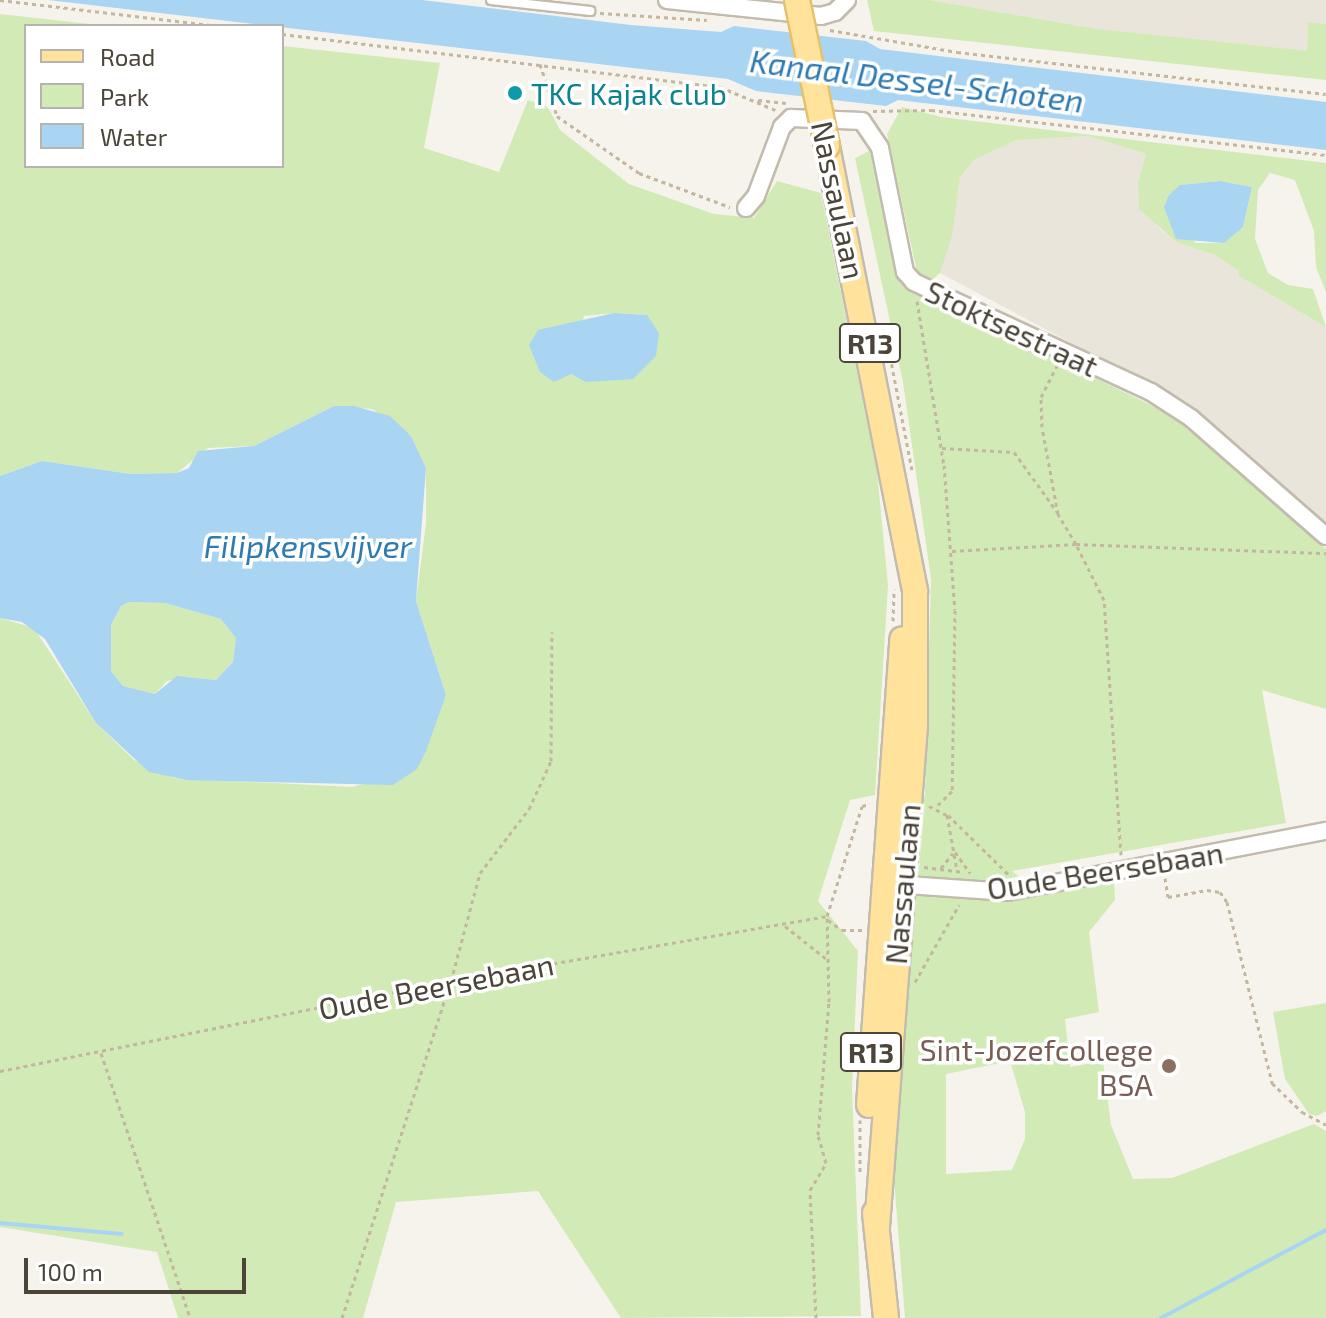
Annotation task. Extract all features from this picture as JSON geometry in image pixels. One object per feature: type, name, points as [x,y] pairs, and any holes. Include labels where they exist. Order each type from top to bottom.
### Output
[{"type":"main road","name":"Nassaulaan","points":[[797,0],[905,541],[917,644],[869,1090],[870,1179],[886,1318]]},
{"type":"street","points":[[667,0],[821,16],[847,0]]},
{"type":"street","points":[[746,208],[756,196],[782,127],[791,118],[862,121]]},
{"type":"street","name":"Stoktsestraat","points":[[862,121],[880,148],[905,272],[914,282],[1066,352],[1191,418],[1326,536]]},
{"type":"street","name":"Oude Beersebaan","points":[[892,884],[1008,892],[1326,831]]},
{"type":"lane","points":[[491,0],[590,11]]},
{"type":"path","points":[[0,0],[201,24]]},
{"type":"path","points":[[839,31],[957,52],[1326,94]]},
{"type":"path","points":[[284,34],[720,87],[791,118]]},
{"type":"path","points":[[540,64],[557,116],[639,173],[727,207],[746,208]]},
{"type":"path","points":[[862,121],[897,107],[1326,155]]},
{"type":"path","points":[[914,282],[942,448],[952,551],[952,791],[936,807],[1011,877]]},
{"type":"path","points":[[1058,514],[1041,397],[1066,352]]},
{"type":"path","points":[[942,448],[1014,452],[1058,514],[1104,600],[1123,870]]},
{"type":"path","points":[[952,551],[1076,544],[1326,553]]},
{"type":"path","points":[[893,577],[893,631]]},
{"type":"path","points":[[342,1318],[451,981],[480,873],[529,809],[551,761],[552,632]]},
{"type":"path","points":[[816,1318],[810,1190],[826,1163],[818,1135],[829,961],[827,916],[862,806],[873,803]]},
{"type":"path","points":[[924,867],[957,871],[947,815]]},
{"type":"path","points":[[937,870],[951,860],[953,849]]},
{"type":"path","points":[[953,849],[970,873]]},
{"type":"path","points":[[1162,863],[1168,897],[1207,890],[1220,892],[1227,902],[1272,1083],[1302,1112],[1326,1125]]},
{"type":"path","points":[[827,916],[842,930],[868,929],[867,943]]},
{"type":"path","name":"Oude Beersebaan","points":[[0,1071],[451,981],[827,916]]},
{"type":"path","points":[[785,925],[829,961]]},
{"type":"path","points":[[101,1053],[190,1318]]},
{"type":"path","points":[[860,1119],[860,1178]]},
{"type":"shaded area","points":[[929,0],[1326,0],[1326,24],[1308,23],[1307,51],[1098,29]]},
{"type":"shaded area","points":[[1088,136],[1146,154],[1138,182],[1157,226],[1176,242],[1215,255],[1239,271],[1239,276],[1326,327],[1326,524],[1184,403],[940,273],[960,177],[974,160],[1017,140]]},
{"type":"green space","points":[[867,0],[929,0],[1098,29],[1307,51],[1308,22],[1326,24],[1326,80],[874,31]]},
{"type":"green space","points":[[0,14],[90,24],[24,24],[24,168],[284,168],[284,46],[440,63],[424,148],[499,172],[528,100],[548,107],[560,130],[629,184],[714,214],[754,218],[777,181],[821,193],[877,472],[888,585],[875,795],[850,800],[818,901],[858,951],[852,1088],[861,1316],[621,1318],[538,1191],[396,1202],[363,1318],[178,1318],[157,1252],[0,1227],[0,618],[34,628],[96,723],[134,760],[174,778],[352,787],[417,769],[446,695],[416,601],[426,523],[426,468],[411,436],[372,409],[334,406],[254,446],[208,448],[177,473],[131,474],[42,461],[0,476]],"holes":[[[615,313],[647,315],[587,382],[571,374],[584,316]]]},
{"type":"green space","points":[[902,107],[941,117],[1326,163],[1326,292],[1316,267],[1314,231],[1295,180],[1270,173],[1258,190],[1255,239],[1268,273],[1288,285],[1313,289],[1326,327],[1239,276],[1239,271],[1215,255],[1176,242],[1139,209],[1138,182],[1146,154],[1088,136],[1017,140],[974,160],[960,177],[952,236],[940,273],[931,281],[917,272],[887,134]],"holes":[[[1220,181],[1252,187],[1243,227],[1223,243],[1195,243],[1180,185]]]},
{"type":"green space","points":[[871,150],[893,226],[894,268],[903,284],[1175,417],[1326,549],[1326,709],[1262,690],[1286,823],[1012,871],[1038,892],[1114,883],[1115,900],[1089,932],[1099,1012],[1065,1019],[1070,1067],[1103,1061],[1111,1125],[1133,1179],[1172,1178],[1314,1124],[1326,1131],[1326,1318],[905,1318],[894,1179],[886,1163],[915,797],[925,797],[931,579],[903,382],[855,158]],"holes":[[[1010,1061],[1025,1112],[1025,1139],[1012,1170],[946,1174],[946,1074]]]},
{"type":"green space","points":[[129,602],[165,603],[221,619],[236,638],[233,662],[216,680],[186,677],[167,681],[155,694],[123,686],[111,671],[111,625],[121,606]]},
{"type":"green space","points":[[1326,1003],[1326,1111],[1317,1116],[1309,1114],[1285,1079],[1273,1012]]},
{"type":"water","name":"Kanaal Dessel-Schoten","points":[[48,0],[422,0],[631,25],[721,32],[734,26],[866,41],[880,49],[1326,102],[1326,150],[898,100],[886,106],[756,91],[728,79],[284,27],[284,24],[255,24]]},
{"type":"water","points":[[1220,181],[1252,187],[1243,227],[1224,243],[1176,239],[1164,207],[1169,195],[1180,185]]},
{"type":"water","points":[[614,313],[647,315],[659,333],[656,356],[633,379],[586,382],[571,374],[554,382],[540,372],[529,345],[538,330]]},
{"type":"water","name":"Filipkensvijver","points":[[334,406],[354,406],[390,416],[411,436],[426,468],[416,601],[446,695],[417,769],[393,785],[187,780],[149,772],[96,723],[45,639],[22,622],[0,618],[0,476],[42,461],[131,474],[177,473],[189,468],[198,451],[254,446]],"holes":[[[129,602],[165,603],[221,619],[236,638],[233,662],[216,680],[177,676],[155,694],[123,686],[111,671],[111,625],[121,606]]]},
{"type":"waterway","points":[[0,1223],[122,1234]]},
{"type":"waterway","points":[[1161,1318],[1326,1230]]},
{"type":"place","name":"TKC Kajak club","points":[[515,93]]},
{"type":"place","name":"Sint-Jozefcollege BSA","points":[[1169,1066]]}]
